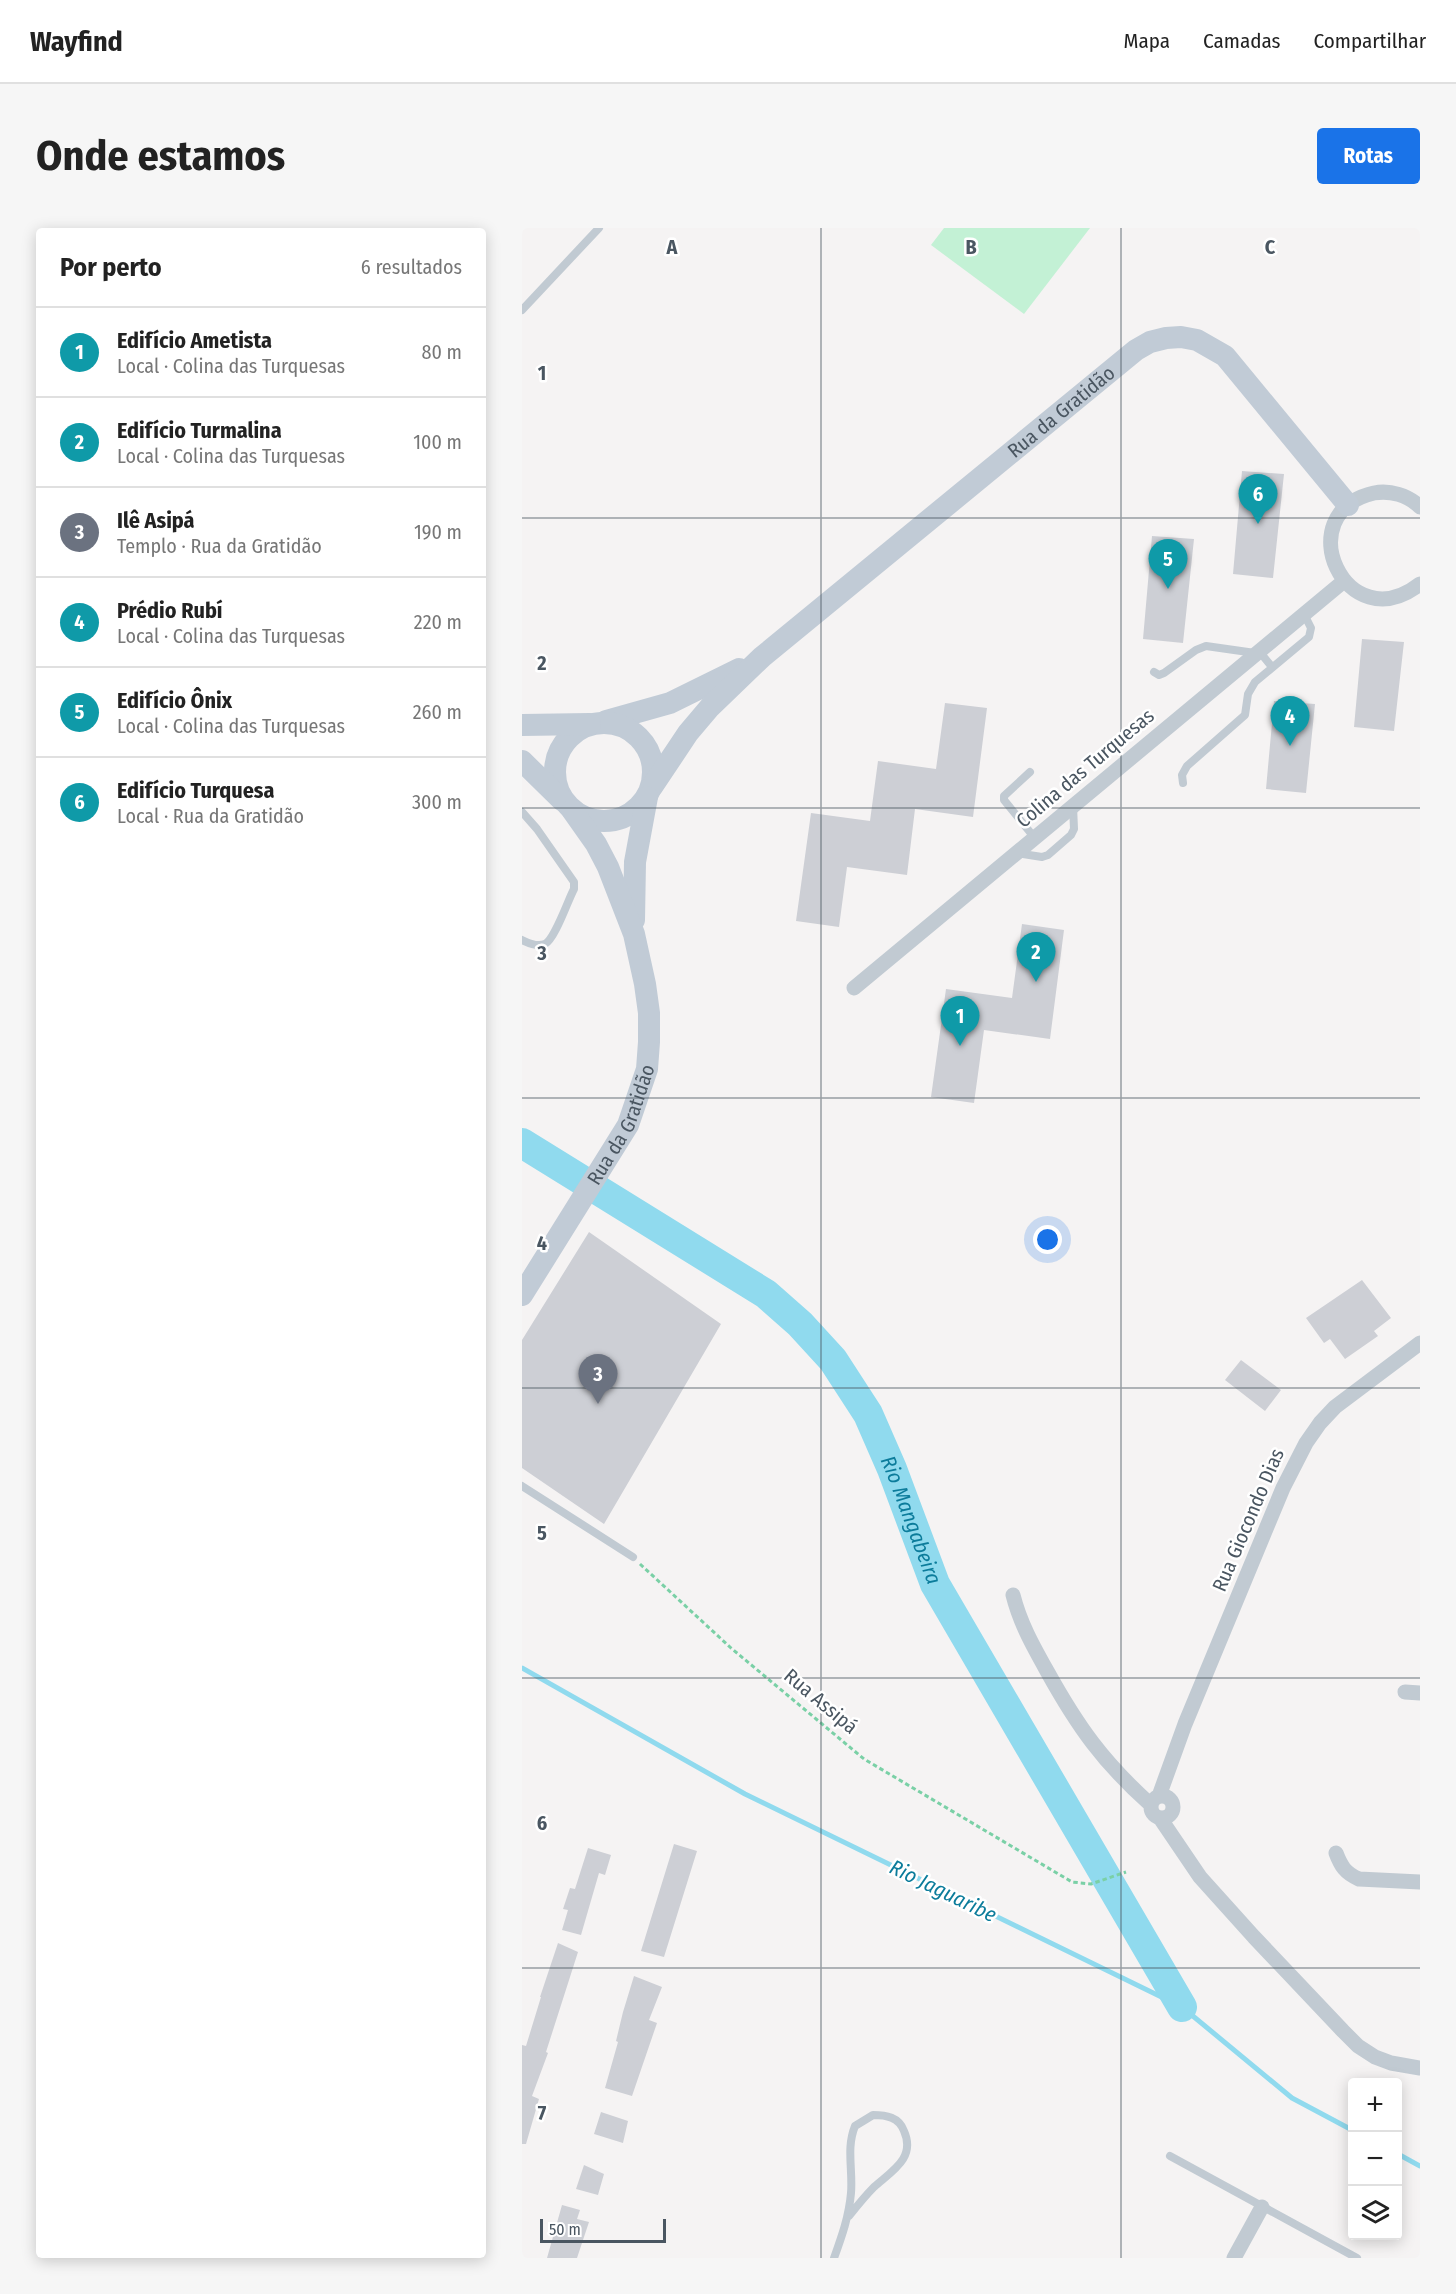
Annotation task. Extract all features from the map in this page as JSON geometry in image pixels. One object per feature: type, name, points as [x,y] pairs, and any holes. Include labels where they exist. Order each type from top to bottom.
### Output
[{"type":"street","name":"Rua da Gratidão","points":[[634,934],[635,862],[649,792],[688,733],[710,707],[762,657],[1136,350],[1150,342],[1166,338],[1197,340],[1225,356],[1348,505]]},
{"type":"street","points":[[1420,507],[1414,501],[1398,494],[1381,492],[1364,496],[1348,505],[1339,515],[1330,542],[1331,556],[1336,570],[1344,581],[1358,592],[1375,598],[1393,598],[1409,592],[1420,584]]},
{"type":"street","name":"Colina das Turquesas","points":[[854,988],[1344,581]]},
{"type":"street","name":"Rua da Gratidão","points":[[598,723],[670,703],[762,657]]},
{"type":"street","points":[[569,807],[558,789],[555,772],[558,756],[572,735],[598,723]]},
{"type":"street","points":[[522,725],[598,723],[621,726],[639,736],[647,747],[654,773],[649,792],[638,808],[627,817],[613,821],[591,820],[569,807],[522,761]]},
{"type":"street","name":"Rua da Gratidão","points":[[522,1295],[628,1125],[638,1099],[648,1060],[649,1013],[634,934],[608,867],[596,844],[569,807]]},
{"type":"street","name":"Rua Giocondo Dias","points":[[1178,1845],[1164,1804],[1185,1724],[1274,1510],[1305,1443],[1335,1407],[1420,1343]]},
{"type":"street","name":"Rua Giocondo Dias","points":[[1013,1595],[1025,1631],[1076,1722],[1122,1779],[1164,1804]]},
{"type":"street","name":"Rua Giocondo Dias","points":[[1164,1804],[1152,1810],[1160,1818],[1200,1877],[1246,1929],[1358,2046],[1375,2057],[1391,2063],[1420,2068]]},
{"type":"street","points":[[1336,1853],[1341,1867],[1349,1875],[1359,1879],[1420,1882]]},
{"type":"street","points":[[1234,2258],[1262,2207]]},
{"type":"lane","points":[[522,310],[599,228]]},
{"type":"lane","points":[[1183,783],[1182,775],[1187,766],[1245,715],[1250,688],[1309,637],[1311,628],[1304,614]]},
{"type":"lane","points":[[1154,672],[1159,675],[1164,673],[1206,646],[1258,652],[1272,667]]},
{"type":"lane","points":[[1030,772],[1006,791],[1004,800],[1034,837]]},
{"type":"lane","points":[[1015,853],[1042,857],[1048,855],[1071,836],[1074,829],[1073,805]]},
{"type":"lane","points":[[522,813],[537,829],[574,882],[574,889],[552,937],[546,944],[537,945],[522,940]]},
{"type":"lane","points":[[522,1486],[633,1557]]},
{"type":"lane","points":[[834,2258],[849,2216],[850,2146],[855,2126],[873,2115],[894,2118],[902,2126],[907,2138],[907,2151],[902,2162],[862,2199],[849,2216]]},
{"type":"lane","points":[[1170,2156],[1357,2258]]},
{"type":"path","name":"Rua Assipá","points":[[633,1557],[731,1648],[864,1759],[1072,1882],[1083,1884],[1096,1882],[1126,1872]]},
{"type":"green space","points":[[944,228],[1090,228],[1024,314],[931,245]]},
{"type":"building","points":[[1242,471],[1284,474],[1273,578],[1233,574]]},
{"type":"building","points":[[1152,536],[1194,539],[1183,643],[1143,639]]},
{"type":"building","points":[[1362,639],[1404,642],[1394,731],[1354,727]]},
{"type":"building","points":[[1274,701],[1315,704],[1306,793],[1266,789]]},
{"type":"building","points":[[945,703],[987,708],[973,817],[915,809],[907,875],[847,867],[839,927],[796,921],[811,813],[870,821],[878,761],[936,769]]},
{"type":"building","points":[[1022,924],[1064,930],[1050,1039],[984,1030],[974,1103],[931,1097],[946,989],[1012,998]]},
{"type":"building","points":[[589,1232],[721,1324],[604,1524],[522,1468],[522,1340]]},
{"type":"building","points":[[1362,1280],[1391,1318],[1374,1331],[1378,1336],[1345,1359],[1330,1339],[1324,1343],[1306,1318]]},
{"type":"building","points":[[1241,1360],[1281,1390],[1265,1411],[1225,1380]]},
{"type":"building","points":[[674,1844],[697,1851],[664,1957],[641,1951]]},
{"type":"building","points":[[588,1848],[611,1855],[605,1875],[599,1873],[581,1935],[562,1930],[568,1910],[563,1909],[570,1888],[575,1889]]},
{"type":"building","points":[[558,1943],[578,1952],[546,2052],[548,2053],[532,2096],[539,2099],[526,2144],[522,2144],[522,2045],[526,2046]]},
{"type":"building","points":[[634,1976],[662,1987],[649,2020],[657,2023],[632,2096],[605,2088]]},
{"type":"building","points":[[601,2112],[628,2121],[623,2143],[594,2134]]},
{"type":"building","points":[[584,2165],[604,2174],[598,2195],[576,2189]]},
{"type":"building","points":[[562,2205],[580,2210],[577,2219],[589,2222],[577,2258],[547,2258]]},
{"type":"waterway","name":"Rio Mangabeira","points":[[522,1143],[766,1294],[800,1324],[833,1360],[868,1414],[892,1469],[935,1584],[1182,2007]]},
{"type":"waterway","name":"Rio Jaguaribe","points":[[522,1668],[745,1794],[1182,2007],[1292,2098],[1348,2128]]},
{"type":"waterway","name":"Rio Jaguaribe","points":[[1402,2156],[1420,2166]]},
{"type":"place","name":"Edifício Turquesa","points":[[1258,524]]},
{"type":"place","name":"Edifício Ônix","points":[[1168,589]]},
{"type":"place","name":"Prédio Rubí","points":[[1290,746]]},
{"type":"place","name":"Edifício Turmalina","points":[[1036,982]]},
{"type":"place","name":"Edifício Ametista","points":[[960,1046]]},
{"type":"place","name":"Ilê Asipá","points":[[598,1404]]}]
